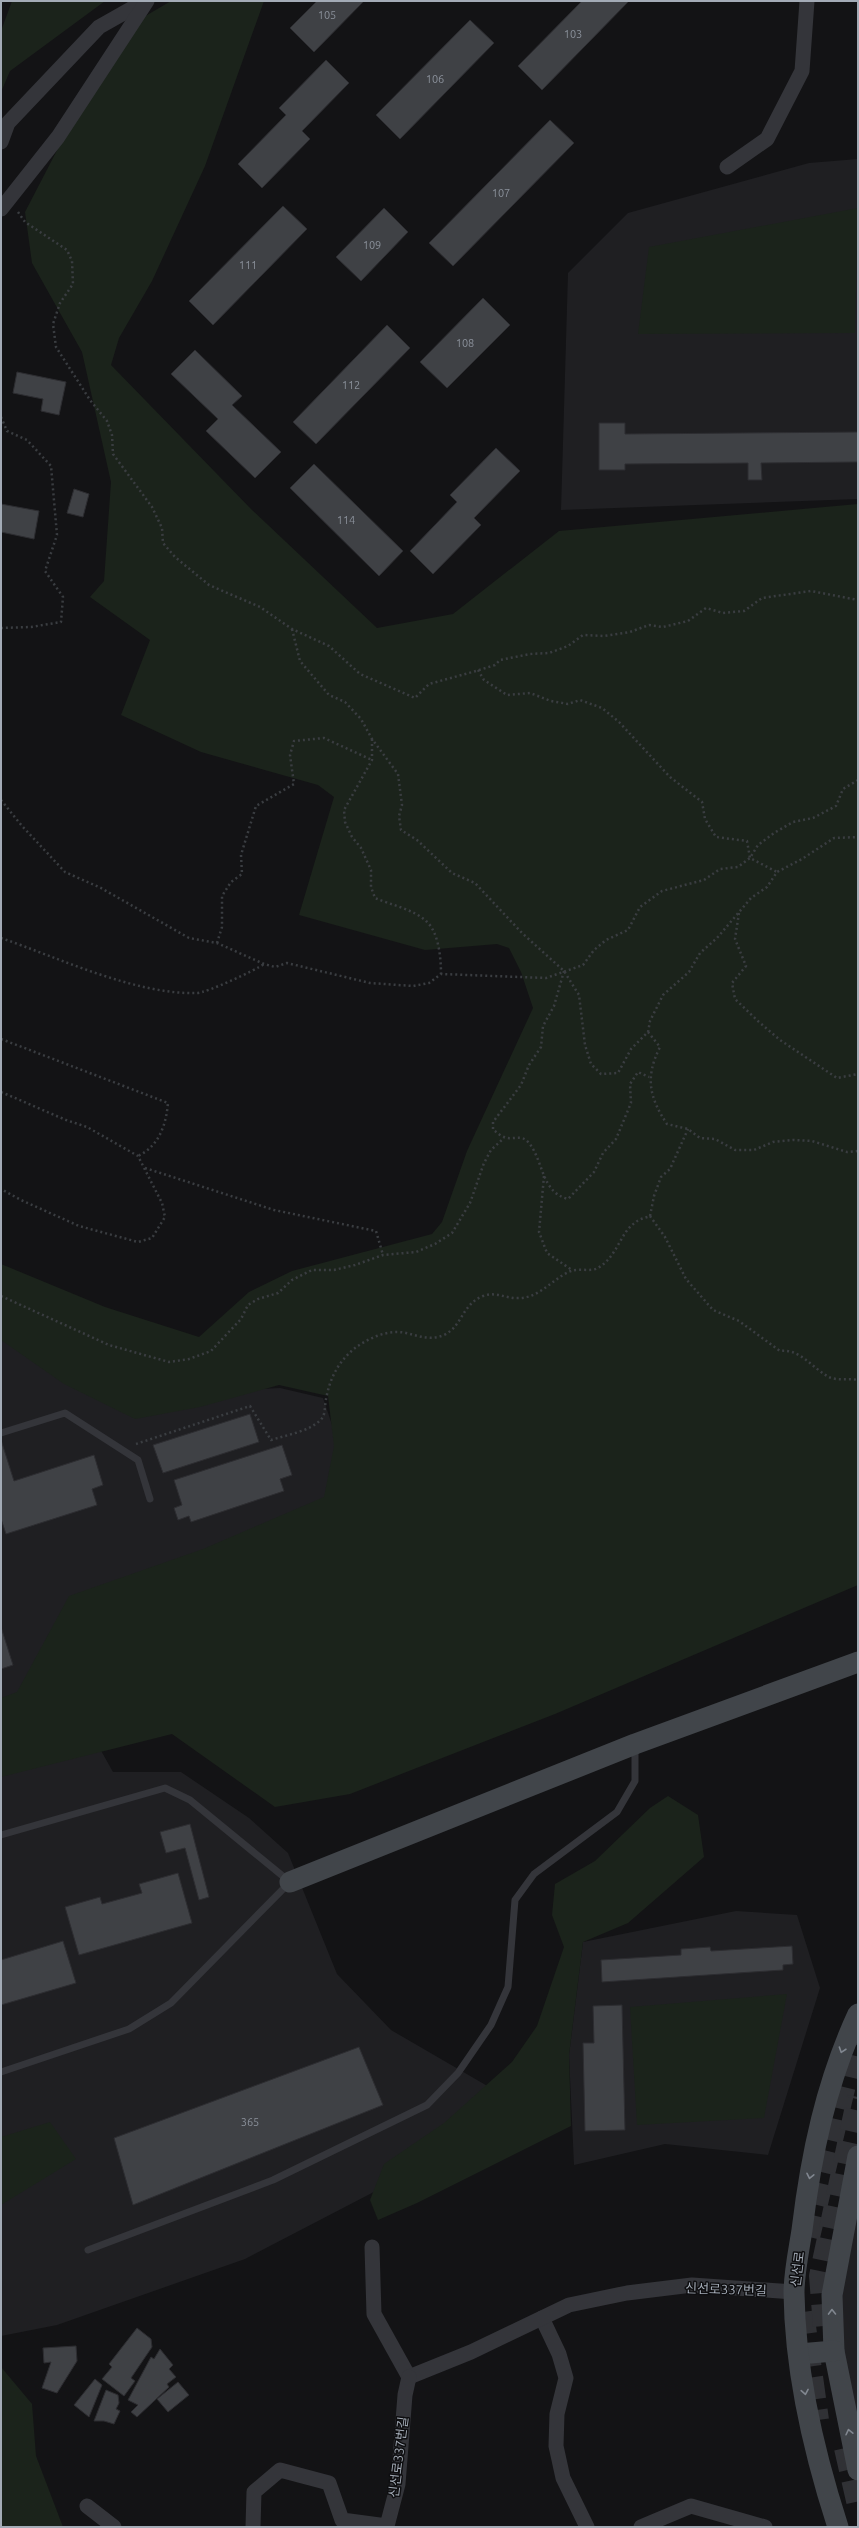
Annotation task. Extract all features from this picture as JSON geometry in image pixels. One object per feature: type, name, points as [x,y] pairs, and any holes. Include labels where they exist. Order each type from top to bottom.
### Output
[{"type":"main road","points":[[290,1882],[635,1744],[858,1662]]},
{"type":"main road","name":"신선로","points":[[835,2526],[816,2444],[799,2354],[794,2292],[807,2186],[826,2098],[844,2044],[858,2014]]},
{"type":"main road","points":[[858,2156],[832,2294],[834,2351],[858,2470]]},
{"type":"main road","points":[[799,2354],[834,2351]]},
{"type":"street","points":[[1,142],[8,123],[100,27],[146,1]]},
{"type":"street","points":[[4,205],[58,138],[146,1]]},
{"type":"street","points":[[727,167],[767,139],[802,71],[804,2]]},
{"type":"street","points":[[372,2247],[374,2314],[409,2377]]},
{"type":"street","name":"신선로337번길","points":[[253,2527],[254,2492],[280,2470],[329,2483],[342,2520],[387,2526],[398,2484],[405,2395],[409,2377],[471,2352],[569,2305],[627,2293],[692,2285],[794,2292]]},
{"type":"street","points":[[542,2318],[559,2354],[566,2378],[557,2414],[556,2446],[563,2478],[587,2527]]},
{"type":"street","points":[[87,2506],[114,2527]]},
{"type":"street","points":[[640,2527],[691,2506],[765,2527]]},
{"type":"lane","points":[[1,1433],[65,1413],[138,1460],[150,1499]]},
{"type":"lane","points":[[88,2250],[273,2180],[427,2105],[458,2072],[487,2031],[508,1986],[515,1900],[534,1874],[617,1812],[635,1781],[635,1744]]},
{"type":"lane","points":[[1,1835],[165,1788],[190,1800],[290,1882],[171,2003],[129,2029],[1,2072]]},
{"type":"path","points":[[4,205],[67,250],[72,261],[73,284],[60,303],[53,324],[56,347],[90,400],[107,421],[112,435],[112,454],[152,507],[162,528],[163,543],[175,557],[209,585],[260,607],[292,629],[329,646],[360,674],[415,698],[429,684],[445,681],[495,665],[500,660],[530,654],[548,653],[568,646],[584,635],[604,636],[630,632],[649,625],[664,627],[682,622],[706,608],[723,613],[744,612],[762,598],[811,591],[858,600]]},
{"type":"path","points":[[1,417],[7,431],[27,440],[51,466],[57,535],[45,571],[63,597],[61,622],[31,627],[1,628]]},
{"type":"path","points":[[292,629],[300,661],[329,695],[345,702],[361,719],[372,739],[398,774],[402,805],[399,816],[401,830],[417,840],[452,873],[475,883],[522,933],[564,971],[579,995],[585,1045],[591,1064],[601,1074],[618,1074],[631,1049],[648,1032],[650,1020],[663,995],[689,972],[700,953],[751,898],[767,887],[777,872],[802,859],[834,838],[858,837]]},
{"type":"path","points":[[478,670],[484,680],[507,695],[530,693],[551,702],[568,704],[580,700],[602,708],[619,722],[670,777],[702,802],[706,819],[716,836],[747,841],[750,858]]},
{"type":"path","points":[[217,943],[222,927],[222,896],[231,882],[242,874],[241,856],[256,806],[283,792],[294,784],[290,755],[294,741],[324,738],[372,760]]},
{"type":"path","points":[[372,739],[372,760],[344,810],[345,822],[371,870],[371,887],[375,898],[427,921],[435,937],[441,960],[441,974]]},
{"type":"path","points":[[1,800],[22,826],[66,872],[101,888],[183,935],[217,943],[264,964],[275,967],[287,963],[350,980],[413,986],[428,983],[441,974],[546,978],[583,965],[594,950],[606,940],[628,930],[640,907],[662,891],[704,880],[720,869],[738,866],[750,858],[758,845],[774,833],[793,822],[813,818],[836,806],[843,789],[858,780]]},
{"type":"path","points":[[750,858],[777,872]]},
{"type":"path","points":[[739,912],[735,939],[746,966],[732,983],[735,999],[780,1040],[837,1078],[858,1074]]},
{"type":"path","points":[[1,938],[128,983],[199,994],[235,977],[252,973],[264,964]]},
{"type":"path","points":[[504,1138],[493,1130],[493,1122],[521,1085],[529,1065],[541,1047],[543,1026],[554,1006],[564,971]]},
{"type":"path","points":[[648,1032],[660,1047],[649,1077],[655,1106],[667,1124],[688,1129],[700,1138],[715,1139],[735,1150],[754,1150],[773,1142],[792,1140],[812,1141],[847,1152],[858,1151]]},
{"type":"path","points":[[1,1039],[168,1104],[167,1120],[158,1140],[146,1152],[138,1156]]},
{"type":"path","points":[[1,1296],[109,1345],[169,1362],[189,1359],[211,1351],[241,1319],[248,1305],[258,1299],[278,1293],[292,1280],[312,1270],[334,1270],[355,1266],[384,1255],[416,1252],[435,1244],[452,1233],[470,1203],[484,1163],[491,1150],[504,1138],[521,1137],[529,1143],[544,1175],[557,1196],[568,1199],[594,1172],[603,1153],[616,1139],[631,1104],[630,1084],[638,1072],[649,1077]]},
{"type":"path","points":[[1,1092],[66,1120],[87,1127],[138,1156],[162,1203],[165,1217],[152,1238],[138,1242],[79,1226],[21,1200],[1,1188]]},
{"type":"path","points":[[650,1216],[661,1177],[670,1169],[688,1129]]},
{"type":"path","points":[[145,1168],[274,1210],[376,1231],[384,1255]]},
{"type":"path","points":[[544,1175],[539,1232],[547,1253],[572,1270]]},
{"type":"path","points":[[121,1449],[250,1406],[271,1440],[309,1426],[323,1416],[330,1380],[341,1362],[355,1349],[374,1336],[392,1333],[435,1338],[445,1335],[458,1324],[462,1312],[471,1303],[482,1296],[492,1293],[519,1298],[541,1292],[572,1270],[597,1269],[616,1251],[625,1235],[635,1222],[650,1216]]},
{"type":"path","points":[[650,1216],[665,1237],[686,1279],[713,1310],[739,1322],[780,1351],[786,1350],[808,1360],[830,1378],[858,1380]]},
{"type":"shaded area","points":[[12,1],[105,1],[10,71],[1,92],[1,31]]},
{"type":"shaded area","points":[[171,1],[264,1],[205,166],[152,281],[119,338],[111,365],[251,509],[377,628],[453,614],[559,531],[858,504],[858,1585],[555,1714],[350,1794],[275,1807],[172,1734],[1,1777],[1,1698],[17,1692],[69,1596],[203,1549],[324,1497],[334,1446],[328,1396],[279,1385],[200,1407],[135,1419],[64,1384],[1,1340],[1,1264],[105,1307],[199,1337],[249,1292],[292,1271],[432,1234],[442,1222],[467,1151],[533,1008],[521,972],[509,948],[497,944],[425,950],[299,915],[334,797],[318,785],[201,752],[121,715],[150,640],[90,597],[104,581],[111,482],[82,352],[32,263],[25,212],[66,133],[142,18]]},
{"type":"shaded area","points":[[858,159],[858,499],[561,510],[568,273],[628,213],[809,163]]},
{"type":"shaded area","points":[[858,208],[855,333],[638,334],[649,247]]},
{"type":"shaded area","points":[[1,1323],[111,1396],[280,1388],[323,1398],[349,1475],[334,1532],[57,1672],[113,1772],[181,1772],[249,1818],[288,1853],[337,1974],[391,2030],[496,2091],[393,2182],[245,2259],[57,2325],[1,2336]]},
{"type":"shaded area","points":[[668,1796],[698,1815],[704,1857],[628,1923],[583,1942],[569,2055],[571,2126],[417,2203],[378,2220],[370,2200],[384,2164],[444,2123],[512,2062],[537,2026],[564,1947],[552,1915],[555,1884],[595,1861],[650,1808]]},
{"type":"shaded area","points":[[736,1911],[797,1915],[820,1988],[768,2155],[665,2144],[574,2165],[569,2055],[583,1942]]},
{"type":"shaded area","points":[[787,1994],[764,2118],[637,2125],[630,2007]]},
{"type":"shaded area","points":[[50,2122],[76,2159],[1,2205],[1,2137]]},
{"type":"shaded area","points":[[858,2177],[858,2432],[844,2381],[841,2296]]},
{"type":"shaded area","points":[[1,2367],[32,2404],[36,2456],[63,2527],[1,2527]]},
{"type":"building","points":[[317,1],[364,1],[314,52],[290,28]]},
{"type":"building","points":[[582,1],[629,1],[542,90],[518,66]]},
{"type":"building","points":[[470,20],[494,43],[400,139],[376,115]]},
{"type":"building","points":[[326,60],[349,83],[302,131],[310,139],[262,188],[238,164],[286,115],[279,108]]},
{"type":"building","points":[[550,120],[574,143],[453,266],[429,243]]},
{"type":"building","points":[[283,206],[307,229],[213,325],[189,301]]},
{"type":"building","points":[[384,208],[408,232],[361,281],[336,257]]},
{"type":"building","points":[[483,298],[510,325],[447,388],[420,362]]},
{"type":"building","points":[[387,325],[410,348],[316,444],[293,422]]},
{"type":"building","points":[[195,350],[242,396],[232,405],[281,452],[255,478],[206,431],[218,419],[171,374]]},
{"type":"building","points":[[17,372],[66,382],[59,415],[41,411],[43,399],[13,393]]},
{"type":"building","points":[[599,423],[625,423],[625,434],[858,432],[858,462],[761,463],[762,480],[748,480],[748,463],[625,464],[625,470],[599,470]]},
{"type":"building","points":[[496,448],[520,471],[474,518],[481,525],[433,574],[410,551],[457,502],[450,495]]},
{"type":"building","points":[[314,464],[403,551],[379,576],[290,488]]},
{"type":"building","points":[[74,489],[89,494],[83,517],[67,513]]},
{"type":"building","points":[[1,504],[39,511],[34,539],[1,532]]},
{"type":"building","points":[[250,1414],[259,1442],[163,1473],[153,1445]]},
{"type":"building","points":[[1,1440],[14,1481],[94,1455],[103,1485],[92,1489],[97,1505],[6,1534],[1,1519]]},
{"type":"building","points":[[282,1445],[292,1475],[280,1479],[284,1491],[191,1522],[189,1516],[178,1520],[174,1508],[182,1505],[174,1480]]},
{"type":"building","points":[[1,1627],[13,1665],[1,1669]]},
{"type":"building","points":[[190,1824],[209,1897],[199,1900],[185,1848],[166,1853],[160,1832]]},
{"type":"building","points":[[178,1873],[192,1923],[79,1955],[65,1907],[100,1897],[102,1904],[142,1893],[139,1884]]},
{"type":"building","points":[[63,1941],[76,1983],[1,2005],[1,1960]]},
{"type":"building","points":[[792,1946],[793,1964],[783,1965],[783,1970],[602,1982],[601,1960],[681,1955],[681,1949],[710,1947],[711,1951]]},
{"type":"building","points":[[622,2005],[625,2130],[585,2131],[583,2043],[594,2043],[593,2006]]},
{"type":"building","points":[[359,2047],[383,2105],[133,2205],[114,2138]]},
{"type":"building","points":[[137,2328],[151,2339],[152,2347],[131,2378],[135,2381],[124,2396],[102,2379],[112,2367],[109,2364]]},
{"type":"building","points":[[76,2346],[77,2361],[57,2393],[42,2388],[51,2362],[44,2363],[43,2348]]},
{"type":"building","points":[[160,2349],[173,2365],[169,2369],[176,2377],[167,2384],[169,2387],[137,2417],[131,2412],[138,2405],[128,2400],[151,2357],[154,2359]]},
{"type":"building","points":[[95,2379],[102,2385],[89,2417],[74,2405]]},
{"type":"building","points":[[178,2382],[189,2395],[168,2412],[157,2399]]},
{"type":"building","points":[[106,2390],[118,2395],[119,2403],[116,2409],[120,2411],[114,2424],[104,2421],[94,2421]]},
{"type":"tunnel","points":[[809,2237],[853,2051],[858,2040]]},
{"type":"tunnel","points":[[824,2326],[820,2276],[858,2097]]},
{"type":"tunnel","points":[[803,2312],[818,2420]]},
{"type":"tunnel","points":[[845,2448],[858,2505]]}]
